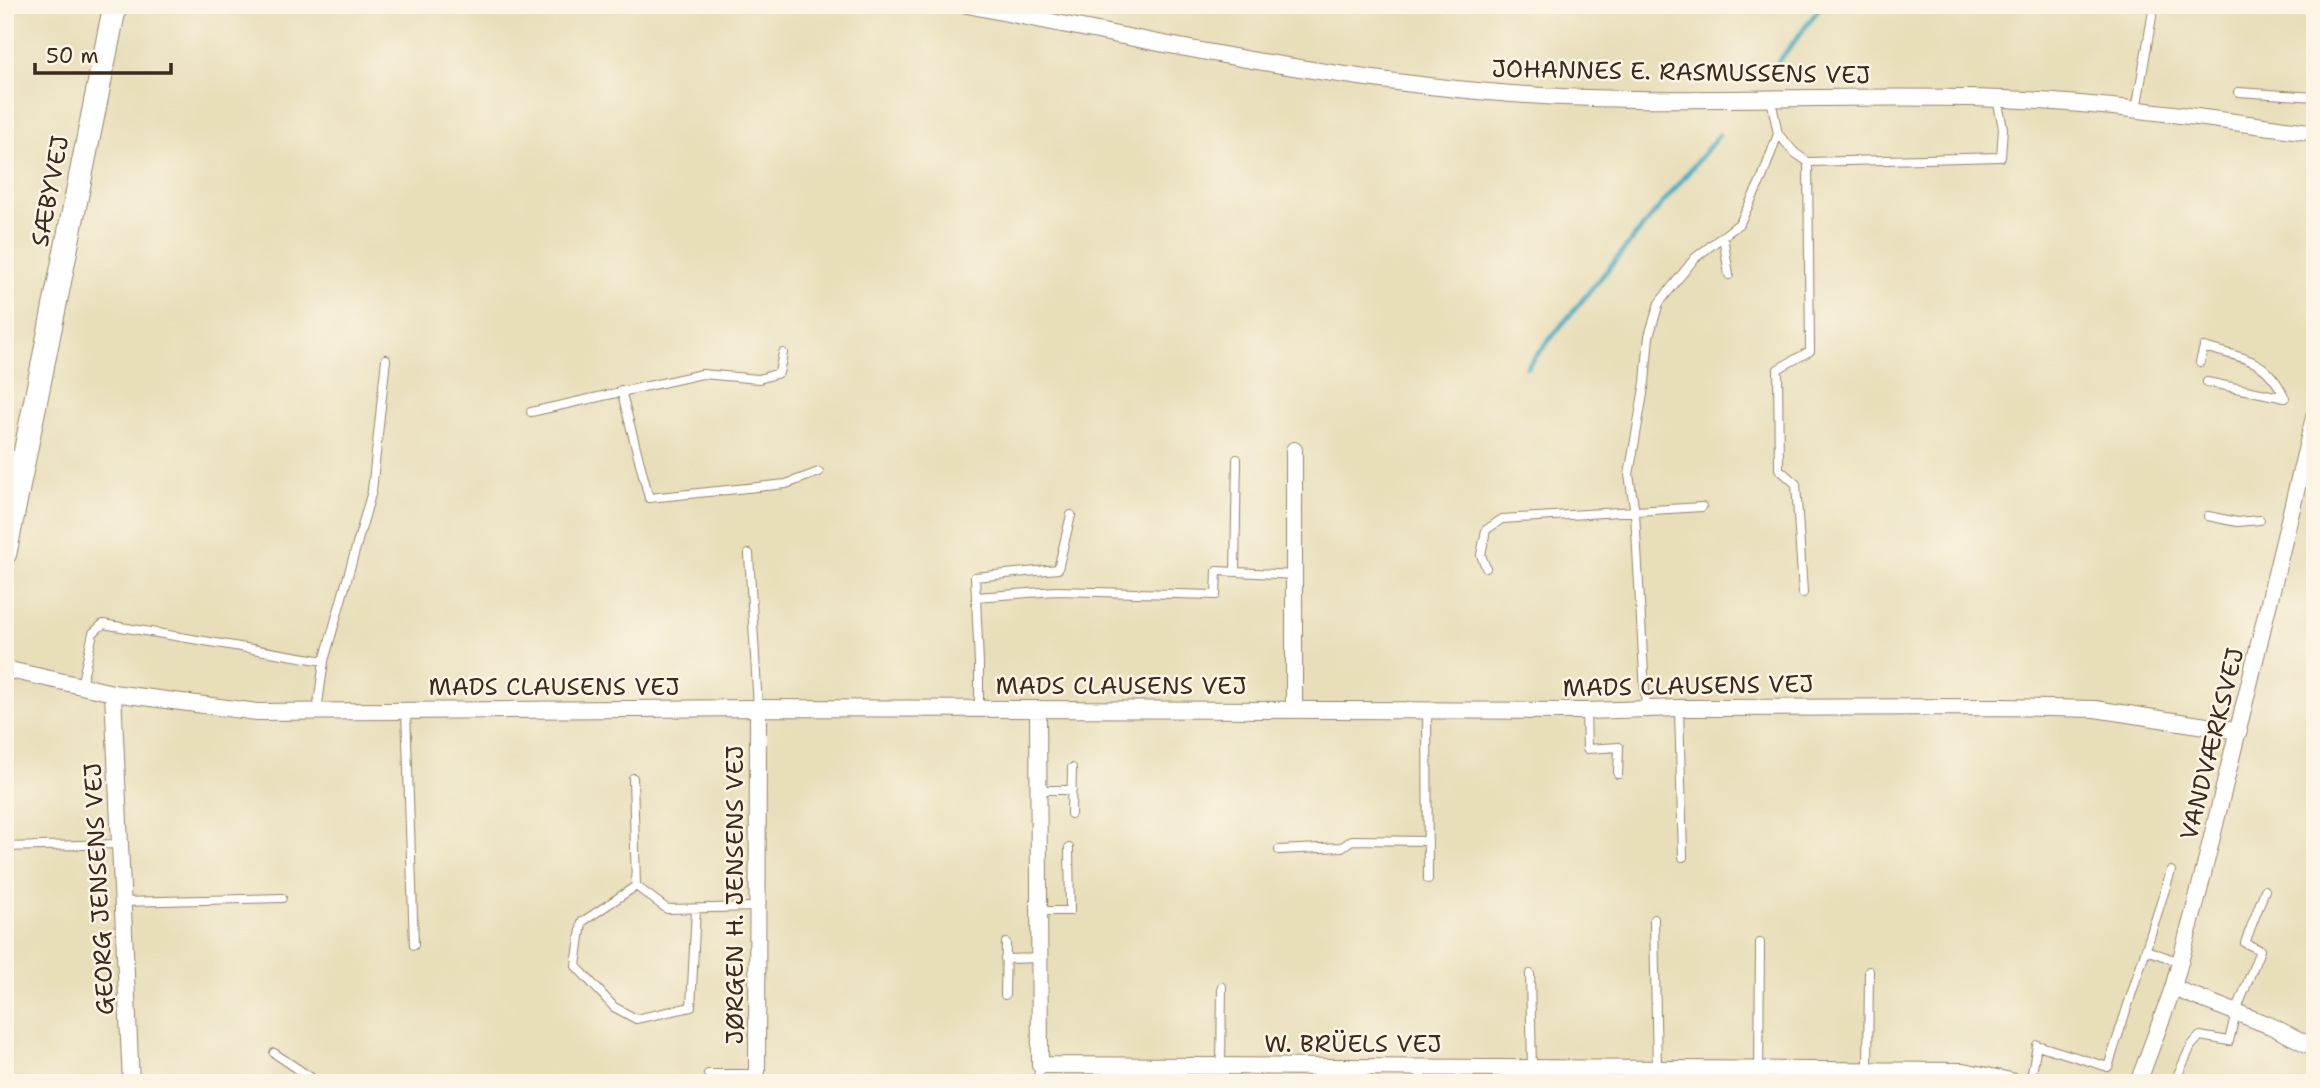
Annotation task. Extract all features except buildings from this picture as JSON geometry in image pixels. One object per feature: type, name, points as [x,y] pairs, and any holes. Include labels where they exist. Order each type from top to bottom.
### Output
[{"type":"street","name":"SÆBYVEJ","points":[[5,553],[15,455],[115,5]]},
{"type":"street","name":"JOHANNES E. RASMUSSENS VEJ","points":[[967,5],[1254,62],[1373,80],[1513,94],[1647,99],[1997,99],[2136,110],[2315,133]]},
{"type":"street","name":"VANDVÆRKSVEJ","points":[[2138,1083],[2180,962],[2239,731],[2315,413]]},
{"type":"street","points":[[1293,708],[1294,450]]},
{"type":"street","name":"MADS CLAUSENS VEJ","points":[[5,669],[113,693],[257,712],[758,708],[1586,711],[1679,708],[2002,707],[2095,709],[2239,731]]},
{"type":"street","name":"GEORG JENSENS VEJ","points":[[113,693],[131,1083]]},
{"type":"street","name":"JØRGEN H. JENSENS VEJ","points":[[757,1078],[758,708]]},
{"type":"street","points":[[1038,709],[1041,1065]]},
{"type":"street","points":[[2173,988],[2271,1026],[2315,1048]]},
{"type":"street","name":"W. BRÜELS VEJ","points":[[1041,1065],[1143,1075],[1221,1066],[1316,1075],[1500,1075],[1532,1068],[1657,1069],[1759,1076],[1863,1074],[1964,1077],[2020,1083]]},
{"type":"lane","points":[[2136,110],[2154,5]]},
{"type":"lane","points":[[2238,92],[2315,97]]},
{"type":"lane","points":[[1646,710],[1635,513],[1629,475],[1645,382],[1649,336],[1660,303],[1695,258],[1740,223],[1762,178],[1777,134],[1771,99]]},
{"type":"lane","points":[[1777,134],[1808,162],[2001,157],[2003,128],[1997,99]]},
{"type":"lane","points":[[1803,593],[1796,484],[1779,469],[1778,369],[1810,351],[1808,162]]},
{"type":"lane","points":[[1723,236],[1729,275]]},
{"type":"lane","points":[[2200,362],[2204,347],[2260,363],[2276,379],[2285,398],[2207,382]]},
{"type":"lane","points":[[531,412],[702,374],[759,379],[779,373],[783,354]]},
{"type":"lane","points":[[317,711],[324,661],[372,491],[386,359]]},
{"type":"lane","points":[[621,390],[649,498],[786,484],[818,472]]},
{"type":"lane","points":[[1235,571],[1237,459]]},
{"type":"lane","points":[[1486,568],[1481,555],[1486,530],[1502,519],[1702,507]]},
{"type":"lane","points":[[979,709],[975,577],[1058,569],[1071,515]]},
{"type":"lane","points":[[2208,516],[2236,522],[2260,520]]},
{"type":"lane","points":[[749,554],[758,708]]},
{"type":"lane","points":[[976,597],[1056,591],[1216,595],[1217,570],[1294,575]]},
{"type":"lane","points":[[82,686],[93,633],[103,625],[324,661]]},
{"type":"lane","points":[[1679,708],[1683,857]]},
{"type":"lane","points":[[1427,709],[1428,879]]},
{"type":"lane","points":[[407,711],[414,945]]},
{"type":"lane","points":[[1586,711],[1587,749],[1619,747],[1618,774]]},
{"type":"lane","points":[[1071,814],[1072,768]]},
{"type":"lane","points":[[633,778],[636,886]]},
{"type":"lane","points":[[1038,790],[1072,790]]},
{"type":"lane","points":[[1279,850],[1342,846],[1352,840],[1428,841]]},
{"type":"lane","points":[[5,848],[120,844]]},
{"type":"lane","points":[[1039,911],[1070,911],[1069,848]]},
{"type":"lane","points":[[2030,1083],[2038,1045],[2108,1067],[2171,871]]},
{"type":"lane","points":[[636,886],[667,909],[757,907]]},
{"type":"lane","points":[[636,886],[582,922],[576,966],[614,1007],[636,1019],[691,1007],[696,909]]},
{"type":"lane","points":[[2174,1083],[2191,1046],[2200,1036],[2229,1041],[2236,1012],[2260,950],[2245,943],[2265,890]]},
{"type":"lane","points":[[122,902],[282,898]]},
{"type":"lane","points":[[1654,919],[1657,1069]]},
{"type":"lane","points":[[1004,995],[1006,943]]},
{"type":"lane","points":[[1759,1076],[1760,943]]},
{"type":"lane","points":[[2146,950],[2180,962]]},
{"type":"lane","points":[[1005,959],[1040,958]]},
{"type":"lane","points":[[1863,1074],[1869,971]]},
{"type":"lane","points":[[1530,974],[1532,1068]]},
{"type":"lane","points":[[1221,1066],[1222,987]]},
{"type":"lane","points":[[274,1053],[320,1083]]},
{"type":"lane","points":[[1037,1083],[1041,1065]]},
{"type":"lane","points":[[709,1074],[757,1078]]},
{"type":"waterway","points":[[1774,68],[1822,5]]},
{"type":"waterway","points":[[1527,367],[1719,135]]}]
